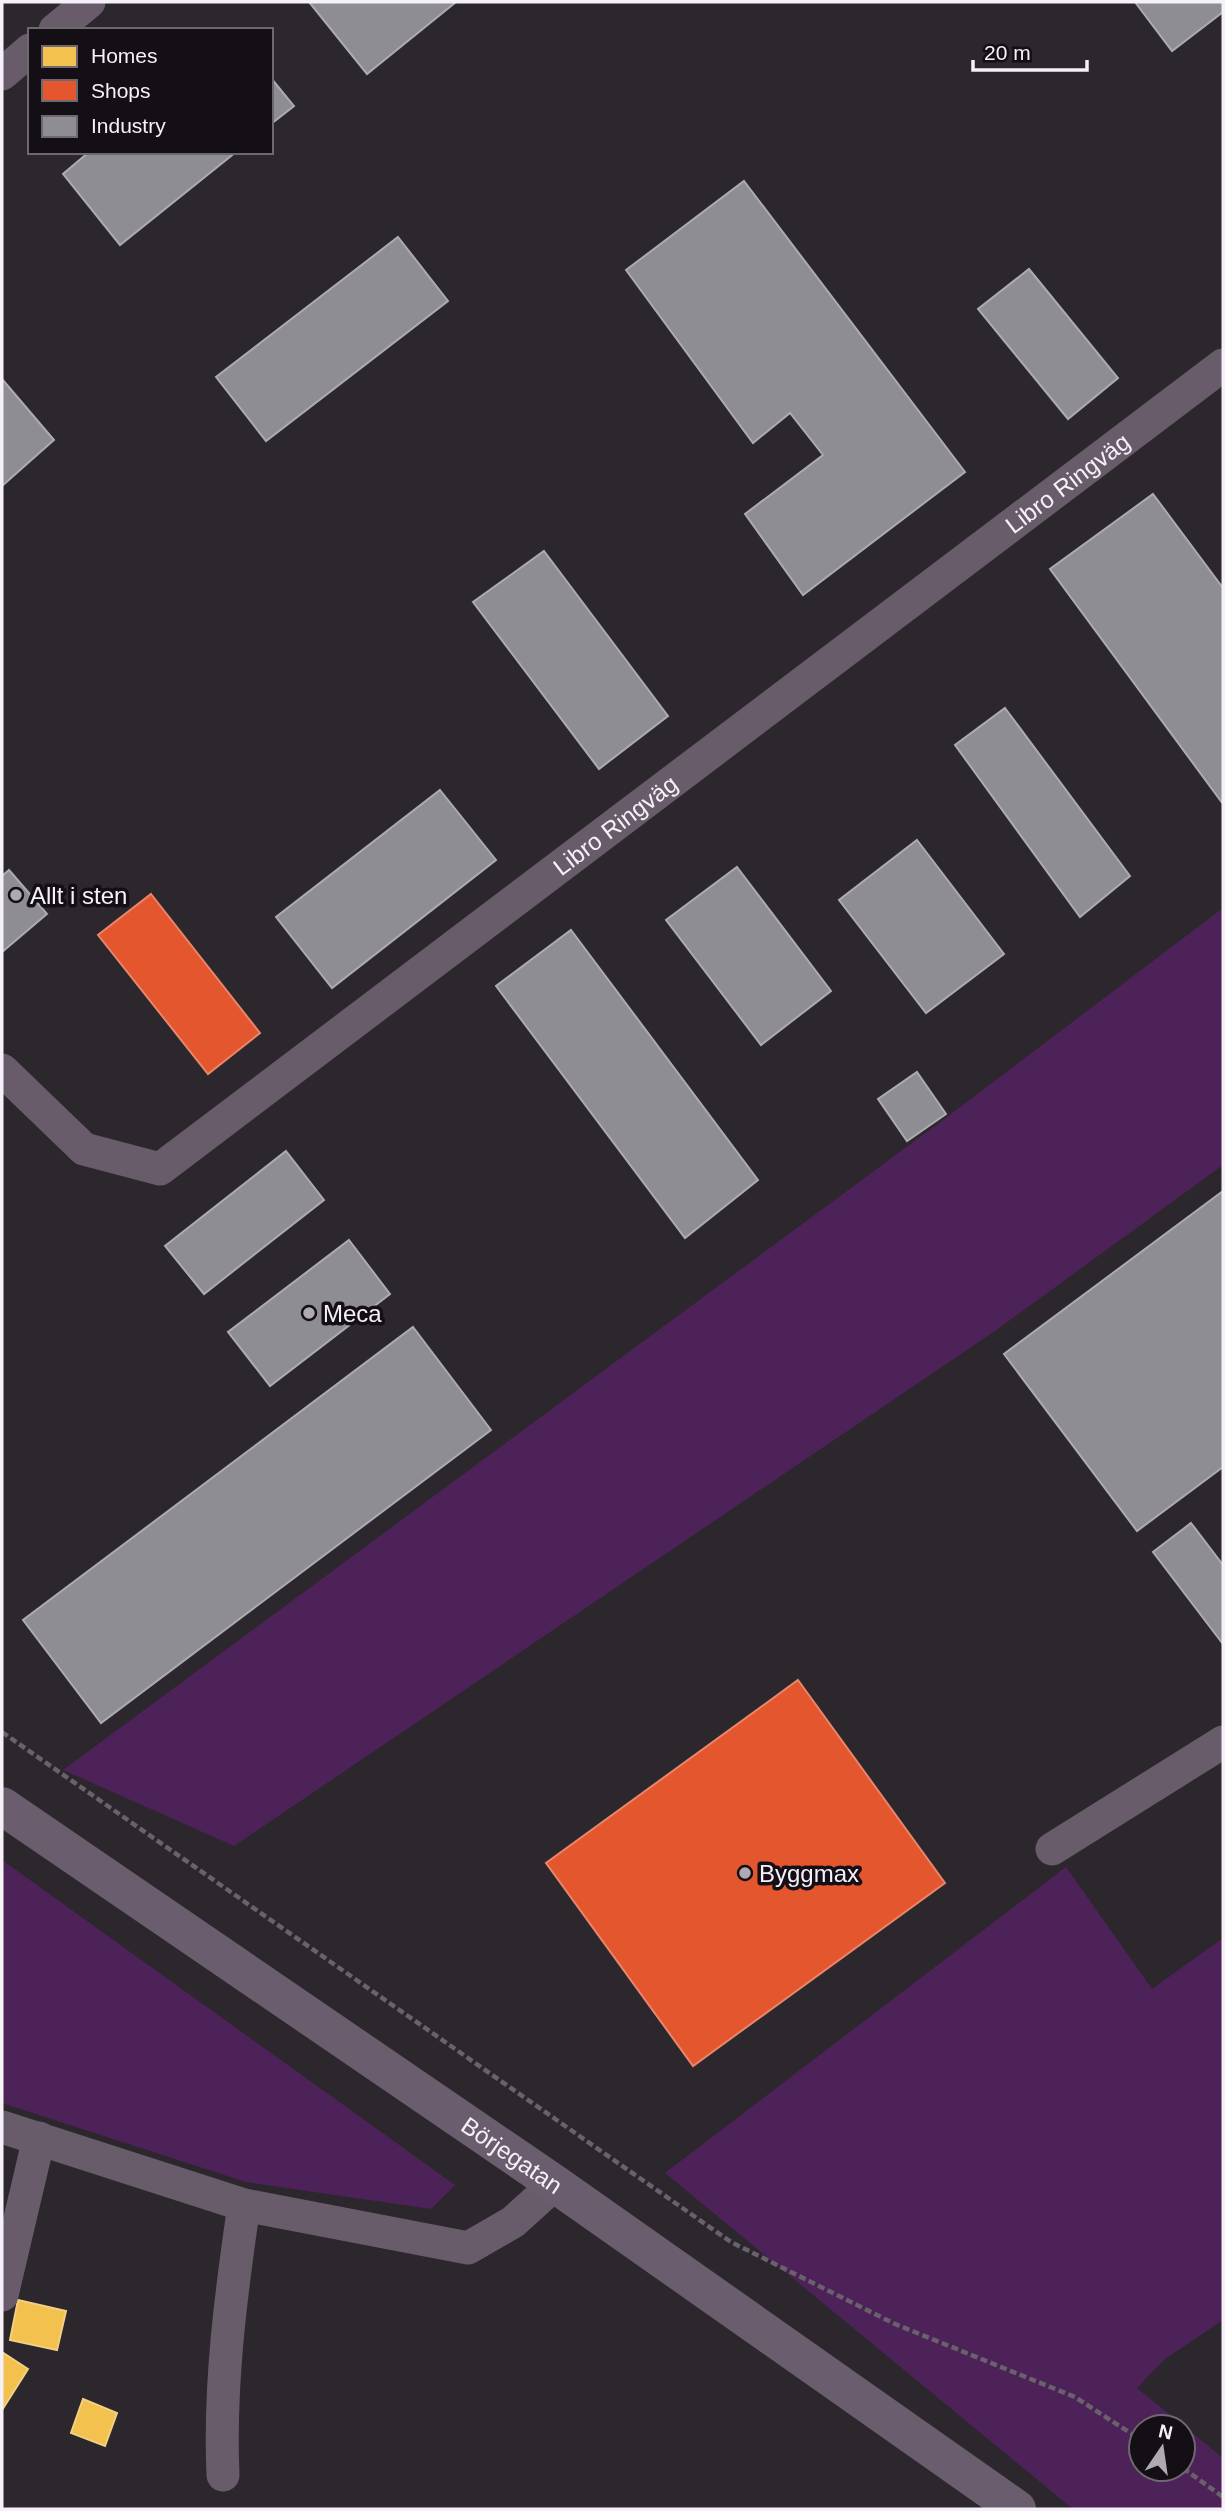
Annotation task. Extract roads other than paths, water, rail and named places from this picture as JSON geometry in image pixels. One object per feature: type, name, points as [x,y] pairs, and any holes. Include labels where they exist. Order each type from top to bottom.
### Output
[{"type":"main road","name":"Börjegatan","points":[[2,1806],[555,2184],[1017,2509]]},
{"type":"street","points":[[57,28],[89,2]]},
{"type":"street","points":[[2,74],[28,52]]},
{"type":"street","name":"Libro Ringväg","points":[[2,1070],[84,1149],[160,1169],[1223,365]]},
{"type":"street","points":[[1052,1849],[1223,1742]]},
{"type":"street","points":[[2,2127],[244,2204],[468,2248],[513,2222],[555,2184]]},
{"type":"street","points":[[2,2295],[39,2138]]},
{"type":"street","points":[[223,2475],[220,2425],[233,2280],[244,2204]]},
{"type":"place","name":"Allt i sten","points":[[16,895]]},
{"type":"place","name":"Meca","points":[[309,1313]]},
{"type":"place","name":"Byggmax","points":[[745,1873]]}]
